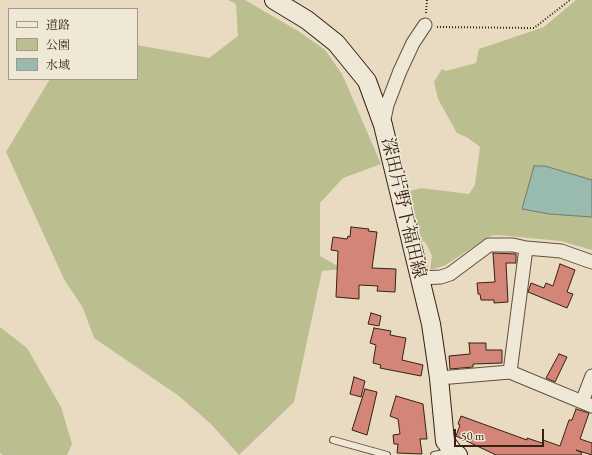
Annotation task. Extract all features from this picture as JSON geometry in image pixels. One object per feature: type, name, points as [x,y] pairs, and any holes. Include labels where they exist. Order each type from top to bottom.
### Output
[{"type":"main road","name":"深田片野下福田線","points":[[274,0],[307,20],[336,43],[367,81],[383,124],[431,324],[439,378],[445,452]]},
{"type":"street","points":[[383,124],[387,105],[400,70],[413,43],[425,26]]},
{"type":"street","points":[[420,278],[441,277],[450,274],[490,245],[513,245],[526,248],[561,251],[592,262]]},
{"type":"street","points":[[510,372],[526,248]]},
{"type":"street","points":[[439,378],[510,372],[587,404],[592,376]]},
{"type":"lane","points":[[333,440],[387,455]]},
{"type":"path","points":[[425,26],[463,28],[534,28],[570,0]]},
{"type":"green space","points":[[228,0],[245,0],[298,31],[325,50],[342,74],[381,164],[343,178],[320,203],[320,256],[343,269],[322,271],[294,402],[239,455],[211,424],[179,396],[94,338],[83,308],[64,279],[6,152],[49,80],[138,80],[138,45],[209,58],[238,36],[236,4]]},
{"type":"green space","points":[[576,0],[592,0],[592,250],[561,241],[498,235],[490,236],[444,266],[430,270],[432,256],[426,243],[418,237],[407,192],[421,188],[469,194],[475,185],[480,147],[468,138],[457,133],[438,99],[434,82],[442,69],[446,71],[476,63],[479,49],[544,27]]},
{"type":"green space","points":[[0,327],[27,348],[61,407],[72,444],[67,455],[3,455],[0,453]]},
{"type":"water","points":[[534,166],[545,166],[592,180],[592,217],[549,214],[522,209]]},
{"type":"building","points":[[351,227],[369,229],[368,231],[377,232],[372,268],[396,269],[395,292],[377,291],[378,286],[359,285],[359,299],[336,297],[338,251],[331,250],[333,237],[347,239],[348,236],[350,237]]},
{"type":"building","points":[[493,253],[516,254],[516,263],[506,263],[508,302],[494,303],[494,300],[481,300],[480,294],[478,294],[477,283],[495,282]]},
{"type":"building","points":[[560,264],[575,270],[567,292],[573,294],[567,308],[528,292],[531,283],[544,288],[546,283],[553,286]]},
{"type":"building","points":[[371,313],[381,316],[379,326],[368,324]]},
{"type":"building","points":[[374,328],[391,331],[390,335],[406,338],[402,360],[423,365],[421,376],[380,368],[381,365],[373,363],[376,345],[370,343]]},
{"type":"building","points":[[469,343],[486,343],[486,350],[502,350],[502,363],[473,364],[473,367],[450,369],[449,356],[470,354]]},
{"type":"building","points":[[559,354],[567,357],[555,382],[546,378]]},
{"type":"building","points":[[354,377],[365,381],[361,397],[350,394]]},
{"type":"building","points":[[365,389],[377,392],[367,435],[352,430]]},
{"type":"building","points":[[396,396],[423,404],[427,439],[420,439],[422,454],[397,453],[398,444],[394,444],[393,435],[400,434],[398,419],[390,416]]},
{"type":"building","points":[[576,409],[589,413],[580,439],[592,443],[592,455],[576,450],[582,453],[581,455],[496,455],[456,436],[460,425],[458,424],[461,416],[527,440],[527,438],[542,443],[543,440],[560,446],[569,420],[572,420]]}]
